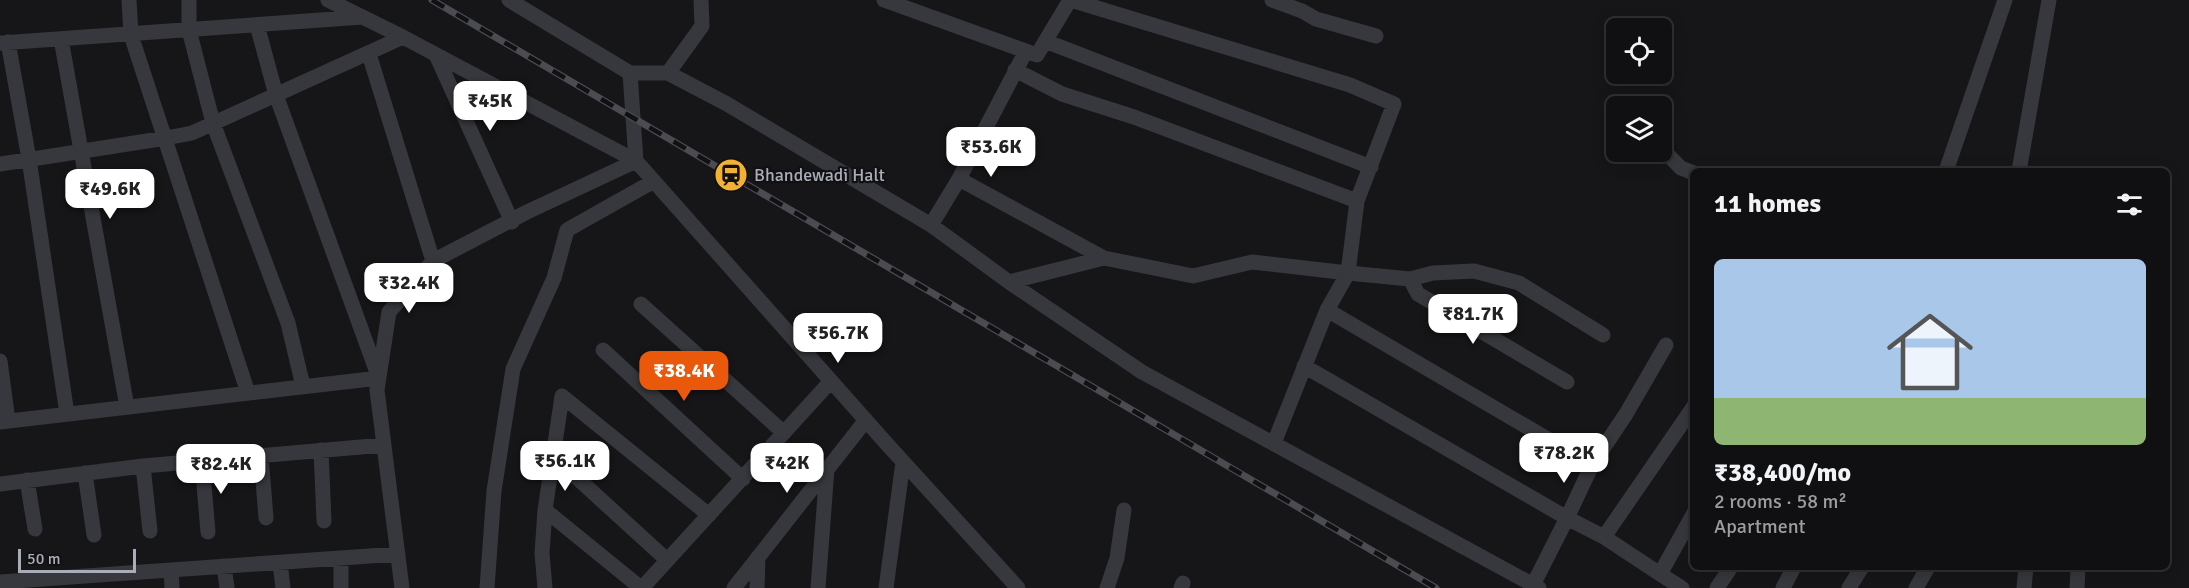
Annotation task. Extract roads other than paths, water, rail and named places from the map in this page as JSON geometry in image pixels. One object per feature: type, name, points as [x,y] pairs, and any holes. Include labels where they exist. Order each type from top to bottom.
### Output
[{"type":"street","points":[[129,0],[131,35],[248,393]]},
{"type":"street","points":[[189,0],[189,30],[213,123],[288,323],[303,386]]},
{"type":"street","points":[[328,0],[403,37],[636,161],[1018,588]]},
{"type":"street","points":[[509,0],[630,73],[668,73],[727,104],[931,225],[1009,282],[1142,372],[1536,586],[1592,465],[1626,414],[1666,345]]},
{"type":"street","points":[[668,73],[702,26],[701,0]]},
{"type":"street","points":[[884,0],[1036,55],[1070,0],[1350,86],[1394,104],[1357,201],[1348,273],[1327,310],[1274,443]]},
{"type":"street","points":[[1272,0],[1316,19],[1376,36]]},
{"type":"street","points":[[1947,168],[2005,0]]},
{"type":"street","points":[[2020,168],[2049,0]]},
{"type":"street","points":[[67,414],[29,159],[4,42],[131,35],[363,17]]},
{"type":"street","points":[[257,25],[276,95],[379,378]]},
{"type":"street","points":[[0,164],[192,132],[403,37]]},
{"type":"street","points":[[61,39],[127,407]]},
{"type":"street","points":[[1045,41],[1371,167]]},
{"type":"street","points":[[931,225],[959,179],[1026,51]]},
{"type":"street","points":[[369,54],[433,261]]},
{"type":"street","points":[[437,57],[512,222]]},
{"type":"street","points":[[1015,70],[1062,94],[1134,117],[1357,201]]},
{"type":"street","points":[[630,73],[636,161]]},
{"type":"street","points":[[1672,159],[1681,168],[1690,171]]},
{"type":"street","points":[[402,588],[377,390],[389,312],[433,261],[636,161]]},
{"type":"street","points":[[959,179],[1104,258],[1193,276],[1252,262],[1410,279],[1433,273],[1474,272],[1520,283],[1603,335]]},
{"type":"street","points":[[487,588],[494,491],[513,369],[554,278],[567,230],[654,181]]},
{"type":"street","points":[[1009,282],[1104,258]]},
{"type":"street","points":[[1410,279],[1418,294],[1567,382]]},
{"type":"street","points":[[641,304],[784,433]]},
{"type":"street","points":[[1327,310],[1592,465]]},
{"type":"street","points":[[603,350],[743,479]]},
{"type":"street","points":[[0,361],[4,422],[379,378]]},
{"type":"street","points":[[1305,366],[1567,518],[1604,537],[1682,588]]},
{"type":"street","points":[[545,510],[642,588],[831,381]]},
{"type":"street","points":[[544,588],[542,552],[545,510],[562,396],[709,515]]},
{"type":"street","points":[[1604,537],[1690,412]]},
{"type":"street","points":[[734,588],[866,420]]},
{"type":"street","points":[[0,484],[143,466],[384,445]]},
{"type":"street","points":[[321,450],[324,521]]},
{"type":"street","points":[[261,455],[266,518]]},
{"type":"street","points":[[553,456],[667,560]]},
{"type":"street","points":[[202,461],[208,532]]},
{"type":"street","points":[[886,588],[903,462]]},
{"type":"street","points":[[143,466],[150,531]]},
{"type":"street","points":[[818,588],[827,469]]},
{"type":"street","points":[[85,473],[94,535]]},
{"type":"street","points":[[27,480],[35,529]]},
{"type":"street","points":[[1107,588],[1117,558],[1124,510]]},
{"type":"street","points":[[1660,574],[1690,520]]},
{"type":"street","points":[[0,582],[61,583],[224,566],[398,554]]},
{"type":"street","points":[[758,557],[758,588]]},
{"type":"street","points":[[341,558],[341,588]]},
{"type":"street","points":[[280,563],[283,588]]},
{"type":"street","points":[[224,566],[226,588]]},
{"type":"street","points":[[1718,588],[1729,570]]},
{"type":"street","points":[[1783,588],[1792,570]]},
{"type":"street","points":[[1849,588],[1860,570]]},
{"type":"street","points":[[1916,588],[1926,570]]},
{"type":"street","points":[[2024,588],[2025,570]]},
{"type":"street","points":[[2077,588],[2078,570]]},
{"type":"street","points":[[171,571],[172,588]]},
{"type":"railway","points":[[432,0],[1436,588]]},
{"type":"place","name":"Bhandewadi Halt","points":[[731,175]]}]
